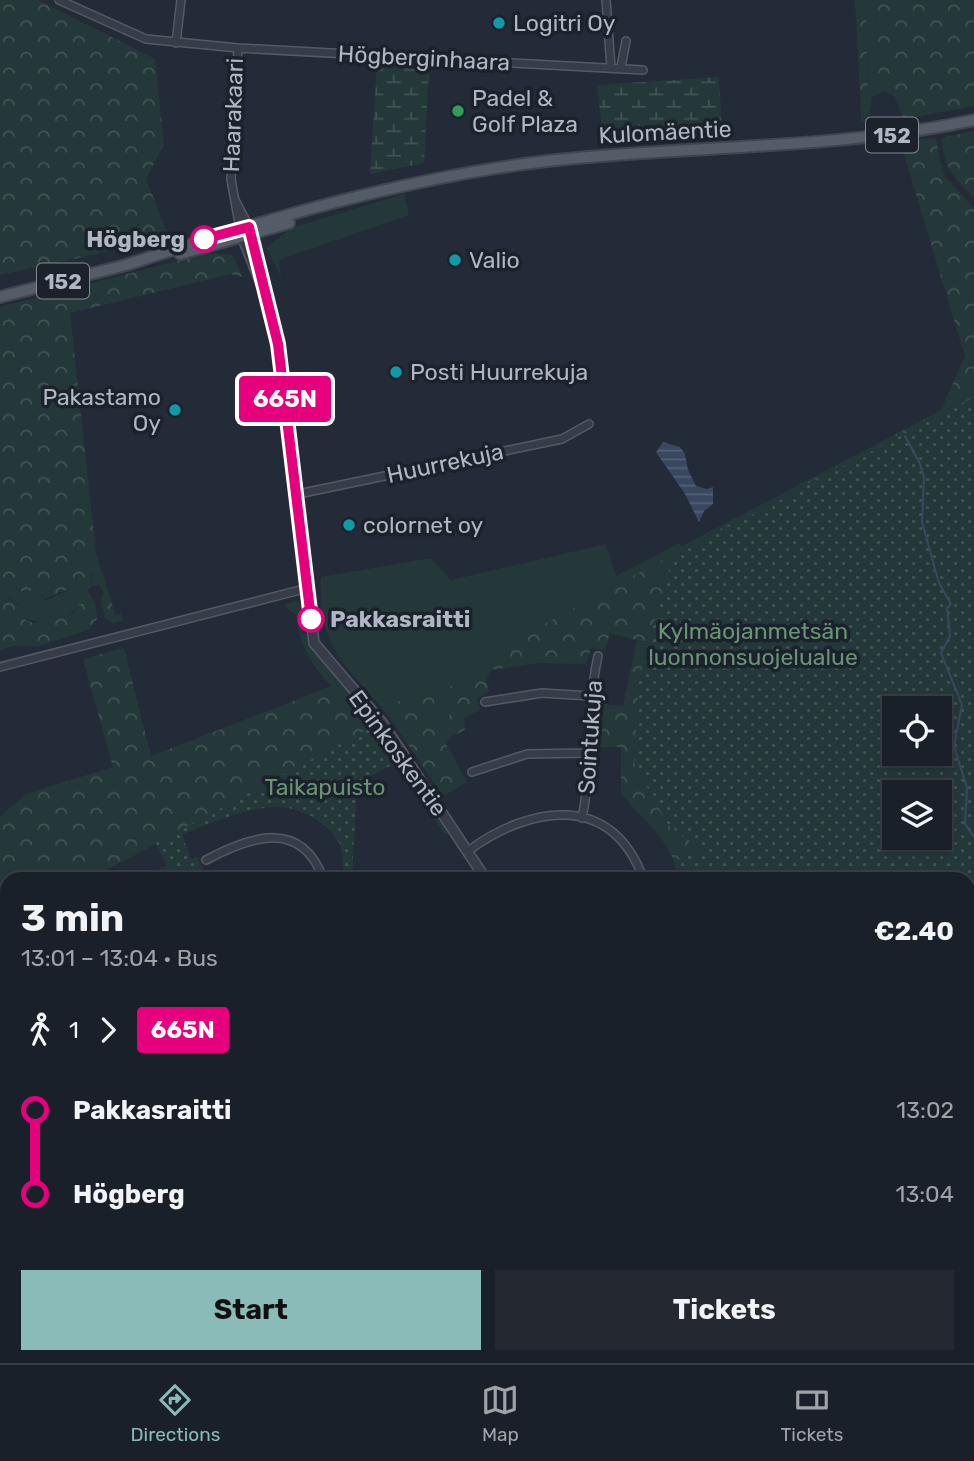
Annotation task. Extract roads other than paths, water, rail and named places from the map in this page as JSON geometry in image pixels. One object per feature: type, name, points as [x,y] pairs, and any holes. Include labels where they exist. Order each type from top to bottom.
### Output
[{"type":"main road","name":"Kulomäentie","points":[[0,297],[246,232],[361,197],[461,174],[547,161],[863,139],[974,120]]},
{"type":"street","name":"Haarakaari","points":[[60,0],[146,39],[238,48],[230,160],[234,199],[246,232]]},
{"type":"street","points":[[176,43],[181,0]]},
{"type":"street","points":[[606,0],[611,68]]},
{"type":"street","points":[[621,67],[626,41]]},
{"type":"street","name":"Högberginhaara","points":[[238,48],[643,70]]},
{"type":"street","points":[[0,667],[309,588],[278,344],[246,232]]},
{"type":"street","name":"Huurrekuja","points":[[298,494],[562,439],[589,425]]},
{"type":"street","name":"Epinkoskentie","points":[[309,588],[312,633],[317,648],[383,724],[481,872]]},
{"type":"street","name":"Sointukuja","points":[[582,818],[587,788],[590,696],[598,656]]},
{"type":"street","points":[[485,702],[542,693],[590,696]]},
{"type":"street","points":[[472,772],[527,754],[587,753]]},
{"type":"street","points":[[468,851],[527,818],[552,814],[582,818],[622,843],[639,872]]},
{"type":"street","points":[[206,860],[258,839],[276,837],[295,842],[310,853],[320,872]]},
{"type":"water","points":[[663,442],[680,447],[696,486],[707,489],[713,487],[713,504],[704,511],[699,522],[685,494],[656,452]]},
{"type":"waterway","points":[[905,436],[924,477],[922,522],[939,583],[951,604],[947,608],[950,636],[941,653],[962,705],[954,746],[967,788],[965,824],[974,837]]},
{"type":"place","name":"Logitri Oy","points":[[499,23]]},
{"type":"place","name":"Padel & Golf Plaza","points":[[458,111]]},
{"type":"place","name":"Högberg","points":[[204,239]]},
{"type":"place","name":"Valio","points":[[455,260]]},
{"type":"place","name":"Posti Huurrekuja","points":[[396,372]]},
{"type":"place","name":"Pakastamo Oy","points":[[175,410]]},
{"type":"place","name":"colornet oy","points":[[349,525]]},
{"type":"place","name":"Pakkasraitti","points":[[311,619]]},
{"type":"park label","name":"Kylmäojanmetsän luonnonsuojelualue","points":[[753,644]]},
{"type":"park label","name":"Taikapuisto","points":[[325,787]]}]
